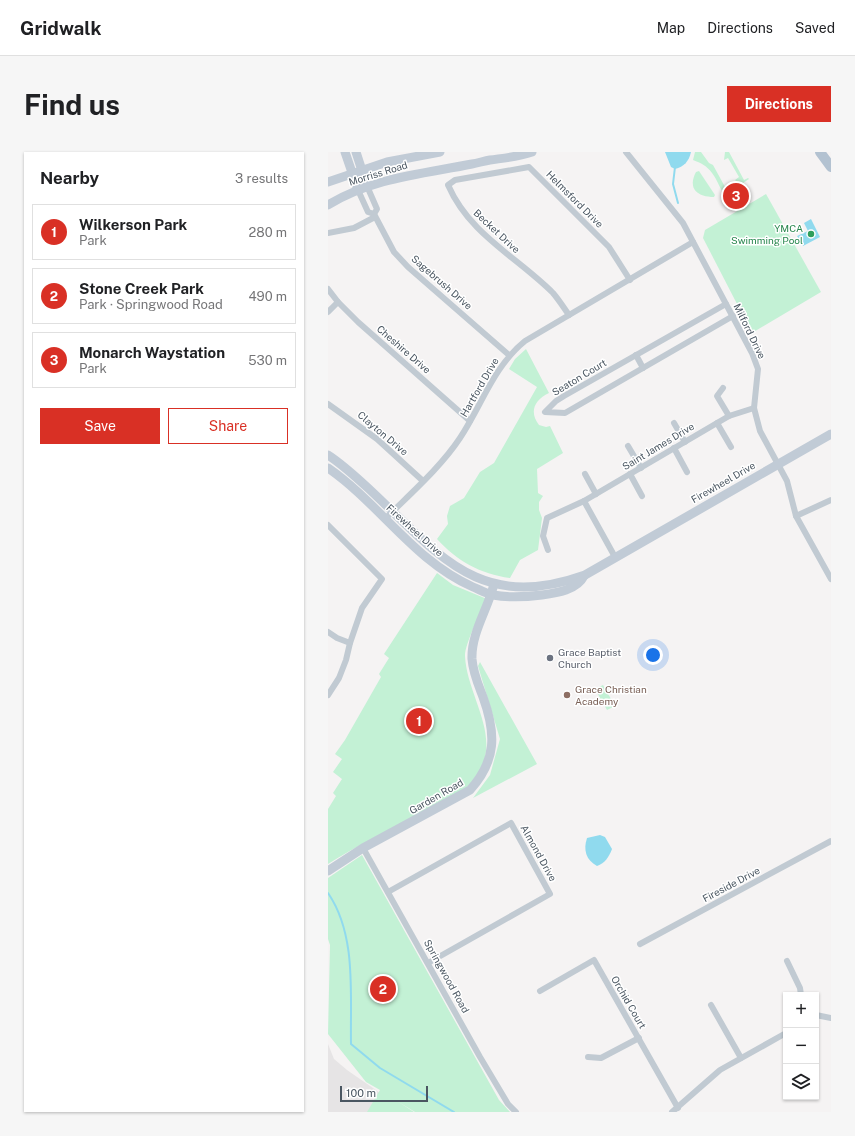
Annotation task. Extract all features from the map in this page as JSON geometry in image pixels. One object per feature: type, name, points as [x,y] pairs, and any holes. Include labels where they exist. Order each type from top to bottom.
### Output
[{"type":"main road","points":[[820,152],[831,167]]},
{"type":"street","name":"Sagebrush Drive","points":[[345,152],[358,190],[368,212],[375,216],[394,252],[408,267],[509,355]]},
{"type":"street","name":"Sagebrush Drive","points":[[356,152],[376,209],[375,216]]},
{"type":"street","name":"Morriss Road","points":[[328,182],[387,162],[440,152]]},
{"type":"street","name":"Morriss Road","points":[[328,205],[342,196],[368,186],[419,172],[488,156],[507,159],[532,152]]},
{"type":"street","name":"Milford Drive","points":[[626,152],[683,223],[752,353],[758,369],[754,408],[760,431],[787,481],[796,516],[831,579]]},
{"type":"street","name":"Helmsford Drive","points":[[488,174],[529,167],[609,247],[630,280]]},
{"type":"street","name":"Becket Drive","points":[[488,174],[455,180],[448,185],[456,203],[470,220],[492,242],[554,294],[569,315]]},
{"type":"street","points":[[328,233],[354,228],[375,216]]},
{"type":"street","name":"Hartford Drive","points":[[385,519],[452,450],[495,376],[509,355],[525,341],[693,242]]},
{"type":"street","name":"Cheshire Drive","points":[[328,289],[338,302],[470,421]]},
{"type":"street","points":[[328,312],[338,302]]},
{"type":"street","name":"Seaton Court","points":[[726,304],[556,401],[546,412],[564,413],[733,316]]},
{"type":"street","points":[[636,355],[643,368]]},
{"type":"street","points":[[723,388],[717,396],[729,416]]},
{"type":"street","name":"Clayton Drive","points":[[328,404],[377,439],[423,481]]},
{"type":"street","name":"Saint James Drive","points":[[548,550],[543,536],[547,518],[584,501],[729,416],[754,408]]},
{"type":"street","points":[[674,423],[685,442]]},
{"type":"street","points":[[717,423],[731,447]]},
{"type":"street","name":"Firewheel Drive","points":[[328,455],[338,461],[427,546],[452,565],[466,573],[494,584],[529,588],[563,582],[585,575],[831,434]]},
{"type":"street","points":[[628,446],[641,468]]},
{"type":"street","points":[[674,448],[687,472]]},
{"type":"street","points":[[329,471],[338,461]]},
{"type":"street","name":"Firewheel Drive","points":[[329,471],[385,519],[416,549],[444,571],[459,580],[492,595],[515,597],[558,593],[580,583],[585,575]]},
{"type":"street","points":[[585,474],[596,494]]},
{"type":"street","points":[[630,474],[642,496]]},
{"type":"street","points":[[796,516],[831,500]]},
{"type":"street","points":[[584,501],[615,557]]},
{"type":"street","points":[[328,525],[382,579],[362,608],[339,678],[328,695]]},
{"type":"street","name":"Garden Road","points":[[331,869],[363,848],[470,790],[481,777],[489,760],[492,744],[492,731],[488,711],[474,674],[472,658],[474,642],[492,595],[494,584]]},
{"type":"street","points":[[328,632],[337,638],[350,643]]},
{"type":"street","name":"Almond Drive","points":[[388,892],[511,823],[550,894],[428,963]]},
{"type":"street","name":"Fireside Drive","points":[[640,944],[831,841]]},
{"type":"street","name":"Springwood Road","points":[[363,848],[504,1097],[516,1112]]},
{"type":"street","name":"Orchid Court","points":[[540,991],[594,960],[678,1108]]},
{"type":"street","points":[[787,961],[801,992]]},
{"type":"street","points":[[711,1005],[741,1058]]},
{"type":"street","points":[[819,1016],[831,1018]]},
{"type":"street","points":[[672,1112],[720,1070],[783,1035]]},
{"type":"street","points":[[588,1057],[601,1058],[638,1038]]},
{"type":"shaded area","points":[[328,1044],[334,1059],[347,1070],[411,1112],[328,1112]]},
{"type":"green space","points":[[695,152],[701,152],[709,163],[713,165],[730,196],[737,192],[740,198],[734,199],[725,195],[710,171],[704,165],[693,160]]},
{"type":"green space","points":[[725,152],[729,152],[744,180],[749,179],[743,183],[738,183],[735,180],[739,177],[728,158],[724,160]]},
{"type":"green space","points":[[699,171],[715,195],[714,197],[699,194],[696,191],[693,183],[696,172]]},
{"type":"green space","points":[[766,194],[821,292],[752,333],[703,238],[705,230]]},
{"type":"green space","points":[[526,349],[549,393],[537,403],[534,416],[539,425],[546,427],[550,426],[563,453],[537,469],[538,493],[543,496],[539,502],[539,510],[542,518],[538,550],[520,560],[510,578],[479,570],[461,560],[437,539],[448,524],[447,516],[450,506],[464,498],[480,472],[494,463],[537,387],[509,369],[515,359]]},
{"type":"green space","points":[[437,573],[453,585],[487,599],[470,636],[465,656],[471,686],[482,716],[485,731],[486,746],[484,761],[477,776],[456,795],[369,840],[328,864],[328,809],[336,796],[333,793],[342,779],[333,772],[342,759],[335,754],[345,740],[381,677],[379,674],[389,658],[384,654]]},
{"type":"green space","points":[[480,662],[537,764],[473,798],[490,775],[500,739],[478,666]]},
{"type":"green space","points":[[603,685],[615,706],[607,710],[595,689]]},
{"type":"green space","points":[[362,855],[499,1100],[510,1112],[415,1112],[397,1101],[414,1112],[367,1112],[380,1090],[366,1082],[328,1034],[330,945],[328,939],[328,878]]},
{"type":"water","points":[[665,152],[691,152],[686,163],[675,169],[671,167]]},
{"type":"water","name":"YMCA Swimming Pool","points":[[811,219],[820,237],[803,246],[797,236],[808,231],[804,223]]},
{"type":"water","points":[[600,835],[605,837],[612,849],[610,855],[597,866],[588,858],[585,847],[587,838]]},
{"type":"waterway","points":[[675,167],[673,184],[678,203]]},
{"type":"waterway","points":[[328,893],[344,927],[348,946],[351,986],[351,1044],[380,1068],[454,1112]]},
{"type":"place","name":"Monarch Waystation","points":[[736,196]]},
{"type":"place","name":"YMCA Swimming Pool","points":[[811,234]]},
{"type":"place","name":"Grace Baptist Church","points":[[550,658]]},
{"type":"place","name":"Grace Christian Academy","points":[[567,695]]},
{"type":"place","name":"Wilkerson Park","points":[[419,721]]},
{"type":"place","name":"Stone Creek Park","points":[[383,989]]}]
